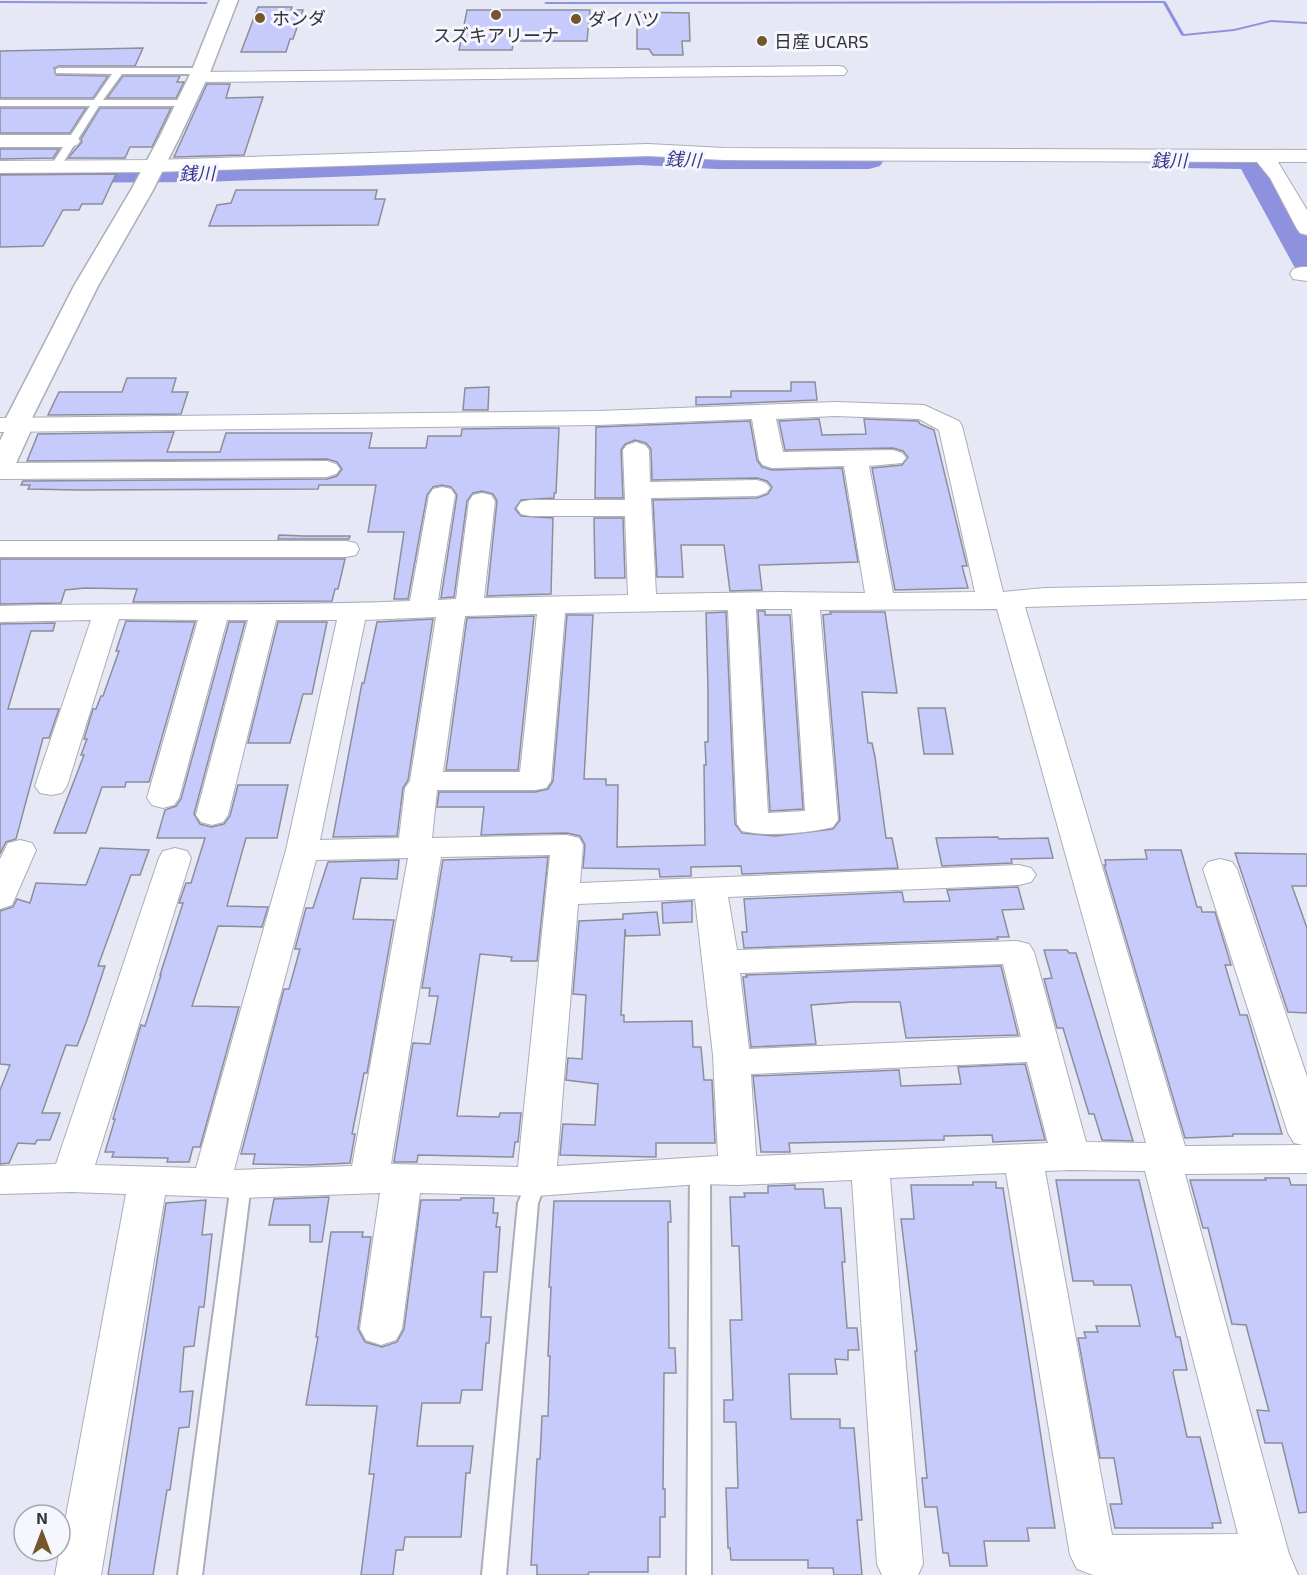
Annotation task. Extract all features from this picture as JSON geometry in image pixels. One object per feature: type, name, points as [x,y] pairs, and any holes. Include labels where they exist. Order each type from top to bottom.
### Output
[{"type":"street","points":[[8,424],[152,171],[201,74],[219,33],[229,0]]},
{"type":"street","points":[[201,74],[838,71]]},
{"type":"street","points":[[0,141],[70,141]]},
{"type":"street","points":[[0,167],[152,171],[419,165],[648,150],[724,154],[1307,156]]},
{"type":"street","points":[[1263,156],[1289,177],[1307,229]]},
{"type":"street","points":[[8,424],[598,418],[763,413],[814,409],[924,412],[950,426],[1165,1158],[1270,1564],[1093,1555],[1023,1158]]},
{"type":"street","points":[[763,413],[772,460],[892,458]]},
{"type":"street","points":[[8,424],[19,428],[0,471],[327,469]]},
{"type":"street","points":[[636,450],[642,604]]},
{"type":"street","points":[[855,459],[880,600]]},
{"type":"street","points":[[530,508],[757,488]]},
{"type":"street","points":[[441,495],[448,607]]},
{"type":"street","points":[[381,1329],[385,1179],[420,849],[421,788],[426,781],[448,607],[482,501]]},
{"type":"street","points":[[0,549],[346,549]]},
{"type":"street","points":[[0,614],[108,611],[353,612],[448,607],[778,600],[805,602],[1000,600],[1045,596],[1307,591]]},
{"type":"street","points":[[742,601],[753,824],[822,820],[805,602]]},
{"type":"street","points":[[426,781],[535,781],[552,606]]},
{"type":"street","points":[[51,786],[108,611]]},
{"type":"street","points":[[163,798],[215,611]]},
{"type":"street","points":[[212,815],[264,612]]},
{"type":"street","points":[[226,1183],[302,850],[353,612]]},
{"type":"street","points":[[302,850],[567,845],[536,1182]]},
{"type":"street","points":[[1,895],[20,850]]},
{"type":"street","points":[[71,1178],[175,858]]},
{"type":"street","points":[[1220,869],[1307,1133]]},
{"type":"street","points":[[562,894],[1019,875]]},
{"type":"street","points":[[710,888],[721,962],[731,1062],[738,1171]]},
{"type":"street","points":[[721,962],[1017,952],[1070,1156]]},
{"type":"street","points":[[731,1062],[1041,1049]]},
{"type":"street","points":[[0,1180],[71,1178],[226,1183],[385,1179],[536,1182],[700,1170],[738,1171],[1070,1156],[1307,1159]]},
{"type":"street","points":[[870,1165],[900,1564]]},
{"type":"street","points":[[78,1575],[148,1182]]},
{"type":"lane","points":[[60,71],[201,74]]},
{"type":"lane","points":[[54,167],[119,71]]},
{"type":"lane","points":[[0,103],[185,103]]},
{"type":"lane","points":[[699,1575],[700,1170]]},
{"type":"lane","points":[[494,1575],[528,1203],[536,1182]]},
{"type":"lane","points":[[189,1575],[226,1183]]},
{"type":"building","points":[[258,7],[292,7],[291,10],[303,10],[286,52],[241,52]]},
{"type":"building","points":[[467,10],[590,10],[587,41],[514,41],[512,50],[459,50]]},
{"type":"building","points":[[637,12],[689,13],[690,41],[682,41],[683,55],[653,55],[649,49],[637,49]]},
{"type":"building","points":[[143,48],[135,66],[59,66],[54,68],[56,75],[108,76],[93,98],[0,98],[0,51]]},
{"type":"building","points":[[123,76],[180,76],[177,82],[184,82],[176,98],[107,98]]},
{"type":"building","points":[[207,84],[230,84],[226,98],[263,97],[244,155],[174,157]]},
{"type":"building","points":[[0,108],[86,108],[70,133],[0,133]]},
{"type":"building","points":[[100,108],[171,108],[152,147],[130,147],[125,158],[68,158],[82,142],[81,139]]},
{"type":"building","points":[[0,149],[59,149],[53,158],[0,159]]},
{"type":"building","points":[[116,174],[102,204],[82,204],[79,210],[63,210],[43,246],[0,247],[0,175]]},
{"type":"building","points":[[236,190],[377,190],[375,199],[385,199],[378,225],[209,226],[217,205],[231,203]]},
{"type":"building","points":[[127,378],[176,378],[172,392],[188,392],[181,414],[48,415],[59,392],[122,392]]},
{"type":"building","points":[[791,382],[815,382],[817,400],[696,405],[696,397],[731,397],[731,391],[791,391]]},
{"type":"building","points":[[489,387],[488,410],[463,410],[465,388]]},
{"type":"building","points":[[819,419],[822,435],[866,434],[864,419],[918,421],[934,430],[967,566],[962,566],[968,588],[895,590],[872,468],[902,465],[908,457],[903,451],[893,448],[785,450],[779,421]]},
{"type":"building","points":[[750,421],[757,460],[762,467],[772,470],[842,468],[858,562],[759,565],[762,590],[730,591],[724,545],[681,545],[683,577],[657,577],[653,500],[757,498],[768,494],[772,487],[767,481],[757,478],[652,480],[651,449],[646,443],[635,440],[625,444],[621,450],[623,498],[595,498],[596,427]]},
{"type":"building","points":[[559,428],[554,498],[521,500],[515,509],[521,516],[553,518],[551,594],[487,596],[497,501],[493,494],[482,491],[473,493],[467,501],[454,597],[441,598],[457,495],[451,487],[442,485],[433,487],[427,495],[408,599],[394,599],[404,532],[368,532],[376,485],[319,485],[318,489],[79,490],[28,489],[30,485],[21,485],[23,481],[327,479],[337,476],[342,469],[337,462],[327,459],[27,461],[38,434],[174,432],[167,452],[220,452],[226,433],[372,433],[369,448],[426,448],[428,436],[461,436],[462,429]]},
{"type":"building","points":[[594,518],[623,518],[625,578],[595,578]]},
{"type":"building","points":[[279,535],[350,536],[349,539],[278,539]]},
{"type":"building","points":[[0,559],[345,559],[338,589],[335,589],[332,601],[133,602],[137,589],[85,588],[65,590],[61,603],[0,604]]},
{"type":"building","points":[[758,611],[765,611],[765,615],[790,615],[803,809],[770,811]]},
{"type":"building","points":[[726,612],[735,824],[742,833],[775,836],[833,829],[840,820],[823,615],[831,614],[830,612],[885,612],[897,693],[862,692],[868,743],[872,743],[875,757],[886,838],[892,838],[898,868],[742,874],[741,866],[691,867],[691,876],[660,877],[659,869],[583,868],[585,845],[580,836],[567,833],[481,835],[484,807],[437,807],[439,792],[535,792],[548,789],[553,781],[567,615],[593,615],[584,779],[606,779],[606,785],[618,785],[617,847],[705,845],[704,765],[706,765],[705,742],[708,742],[706,613]]},
{"type":"building","points":[[534,616],[518,770],[446,770],[467,618]]},
{"type":"building","points":[[433,619],[408,780],[403,788],[397,836],[333,837],[362,683],[364,683],[377,622]]},
{"type":"building","points":[[126,621],[195,622],[149,782],[126,782],[125,787],[102,787],[86,833],[54,833],[84,755],[81,755],[87,739],[84,739],[93,709],[96,709],[103,696],[119,651],[116,651]]},
{"type":"building","points":[[229,622],[245,622],[194,814],[200,824],[211,827],[224,824],[230,816],[238,785],[288,785],[277,838],[246,838],[227,906],[268,907],[262,927],[218,926],[192,1006],[239,1007],[200,1147],[193,1147],[189,1162],[167,1162],[168,1158],[112,1157],[114,1152],[105,1152],[115,1119],[113,1119],[141,1025],[145,1026],[183,903],[179,903],[186,883],[191,883],[205,838],[157,838],[165,810],[176,806],[181,799]]},
{"type":"building","points":[[278,622],[327,622],[312,694],[303,694],[290,743],[248,743]]},
{"type":"building","points":[[55,623],[53,631],[31,631],[8,709],[59,709],[49,738],[43,738],[16,839],[6,842],[0,854],[0,624]]},
{"type":"building","points":[[918,708],[945,708],[953,754],[924,754]]},
{"type":"building","points":[[998,837],[999,839],[1048,838],[1053,858],[1011,859],[1012,863],[942,866],[936,838]]},
{"type":"building","points":[[100,848],[149,850],[140,875],[131,875],[98,966],[105,966],[87,1020],[77,1046],[66,1045],[42,1113],[60,1113],[50,1140],[37,1140],[35,1144],[18,1143],[9,1163],[0,1164],[0,1090],[10,1065],[0,1064],[0,911],[13,907],[17,899],[30,903],[36,883],[86,885]]},
{"type":"building","points":[[1145,850],[1181,850],[1197,907],[1201,907],[1202,912],[1215,912],[1231,965],[1225,965],[1240,1015],[1247,1015],[1282,1134],[1233,1134],[1233,1136],[1185,1138],[1104,865],[1106,865],[1105,860],[1147,859]]},
{"type":"building","points":[[1235,853],[1307,854],[1307,886],[1292,886],[1307,928],[1307,1013],[1288,1012]]},
{"type":"building","points":[[548,857],[537,961],[511,961],[512,957],[480,954],[457,1116],[499,1117],[500,1113],[521,1113],[518,1142],[515,1142],[513,1157],[418,1155],[417,1162],[394,1162],[413,1043],[430,1044],[438,996],[429,996],[430,988],[422,988],[443,860]]},
{"type":"building","points":[[399,860],[397,879],[361,878],[353,919],[394,920],[367,1073],[364,1073],[352,1134],[355,1134],[350,1163],[253,1164],[255,1154],[241,1154],[284,989],[289,989],[300,949],[295,949],[306,908],[313,908],[328,862]]},
{"type":"building","points":[[1018,887],[1024,909],[1002,910],[1009,937],[744,948],[742,932],[747,932],[744,899],[902,892],[904,902],[950,901],[947,890]]},
{"type":"building","points":[[692,901],[692,922],[663,923],[662,903]]},
{"type":"building","points":[[657,912],[660,935],[626,936],[625,929],[621,1015],[624,1015],[624,1022],[692,1021],[693,1047],[701,1047],[704,1080],[712,1080],[715,1143],[656,1143],[656,1157],[560,1155],[563,1124],[595,1125],[598,1084],[566,1080],[568,1058],[582,1059],[586,995],[573,994],[579,921],[623,919],[623,914]]},
{"type":"building","points":[[1044,950],[1067,950],[1069,953],[1076,953],[1133,1141],[1102,1140],[1094,1114],[1089,1114],[1063,1028],[1057,1028],[1044,979],[1052,978]]},
{"type":"building","points":[[1001,966],[1018,1035],[906,1038],[900,1002],[852,1002],[811,1005],[816,1044],[751,1047],[743,977],[747,977],[746,975]]},
{"type":"building","points":[[1025,1064],[1045,1140],[993,1142],[992,1135],[944,1136],[944,1140],[789,1143],[790,1152],[761,1152],[753,1076],[899,1070],[901,1086],[961,1084],[958,1067]]},
{"type":"building","points":[[1265,1178],[1289,1178],[1291,1185],[1307,1185],[1307,1512],[1299,1513],[1282,1443],[1265,1443],[1257,1410],[1269,1411],[1246,1325],[1232,1324],[1208,1228],[1203,1228],[1190,1180],[1266,1180]]},
{"type":"building","points":[[1056,1180],[1139,1180],[1176,1337],[1180,1337],[1187,1370],[1174,1370],[1173,1373],[1187,1437],[1200,1437],[1221,1523],[1212,1523],[1213,1528],[1115,1528],[1110,1504],[1122,1504],[1114,1458],[1100,1458],[1078,1338],[1086,1338],[1084,1332],[1098,1332],[1096,1326],[1140,1326],[1131,1285],[1094,1285],[1093,1281],[1073,1281]]},
{"type":"building","points":[[973,1182],[996,1182],[996,1188],[1003,1188],[1055,1528],[1027,1528],[1029,1541],[984,1541],[987,1566],[950,1566],[948,1553],[943,1553],[937,1507],[925,1507],[922,1478],[927,1478],[915,1351],[917,1351],[901,1219],[914,1219],[911,1185],[973,1185]]},
{"type":"building","points":[[795,1185],[795,1189],[823,1189],[825,1208],[841,1208],[847,1328],[857,1328],[859,1350],[848,1350],[848,1360],[835,1359],[837,1374],[789,1374],[791,1419],[840,1419],[840,1428],[854,1428],[862,1520],[857,1520],[862,1575],[834,1575],[833,1568],[808,1568],[808,1560],[731,1560],[730,1548],[728,1548],[726,1488],[738,1488],[736,1422],[724,1422],[724,1400],[733,1400],[730,1320],[742,1320],[739,1246],[732,1246],[730,1197],[745,1197],[744,1193],[768,1193],[768,1186]]},
{"type":"building","points":[[329,1197],[322,1242],[310,1242],[310,1225],[269,1225],[274,1199]]},
{"type":"building","points":[[461,1198],[494,1198],[493,1213],[498,1213],[496,1227],[500,1227],[497,1272],[484,1272],[481,1317],[491,1317],[482,1390],[462,1390],[460,1403],[422,1403],[417,1446],[473,1446],[470,1473],[466,1473],[461,1537],[405,1537],[403,1550],[396,1550],[393,1575],[361,1575],[374,1474],[369,1474],[377,1406],[306,1405],[318,1337],[316,1337],[331,1232],[363,1232],[362,1237],[371,1237],[358,1329],[365,1342],[382,1347],[397,1342],[404,1329],[421,1200],[461,1200]]},
{"type":"building","points":[[206,1200],[202,1235],[212,1234],[204,1307],[199,1307],[194,1346],[184,1347],[180,1392],[193,1391],[189,1427],[179,1428],[170,1490],[167,1490],[153,1575],[108,1575],[166,1203]]},
{"type":"building","points":[[554,1201],[670,1201],[671,1222],[668,1222],[669,1348],[675,1348],[676,1373],[664,1373],[663,1489],[665,1489],[665,1517],[660,1517],[660,1557],[648,1557],[648,1572],[537,1575],[537,1565],[531,1565],[537,1459],[540,1459],[542,1416],[548,1416],[551,1287],[549,1287]]},
{"type":"waterway","points":[[0,2],[206,3]]},
{"type":"waterway","points":[[546,3],[1164,2],[1183,35],[1234,30],[1271,21],[1307,23]]},
{"type":"waterway","name":"銭川","points":[[0,174],[202,173],[640,156],[716,160],[869,160]]},
{"type":"waterway","name":"銭川","points":[[1184,159],[1246,160],[1253,163],[1288,222],[1307,261]]},
{"type":"place","name":"スズキアリーナ","points":[[496,15]]},
{"type":"place","name":"ホンダ","points":[[260,18]]},
{"type":"place","name":"ダイハツ","points":[[576,19]]},
{"type":"place","name":"日産 UCARS","points":[[762,41]]}]
